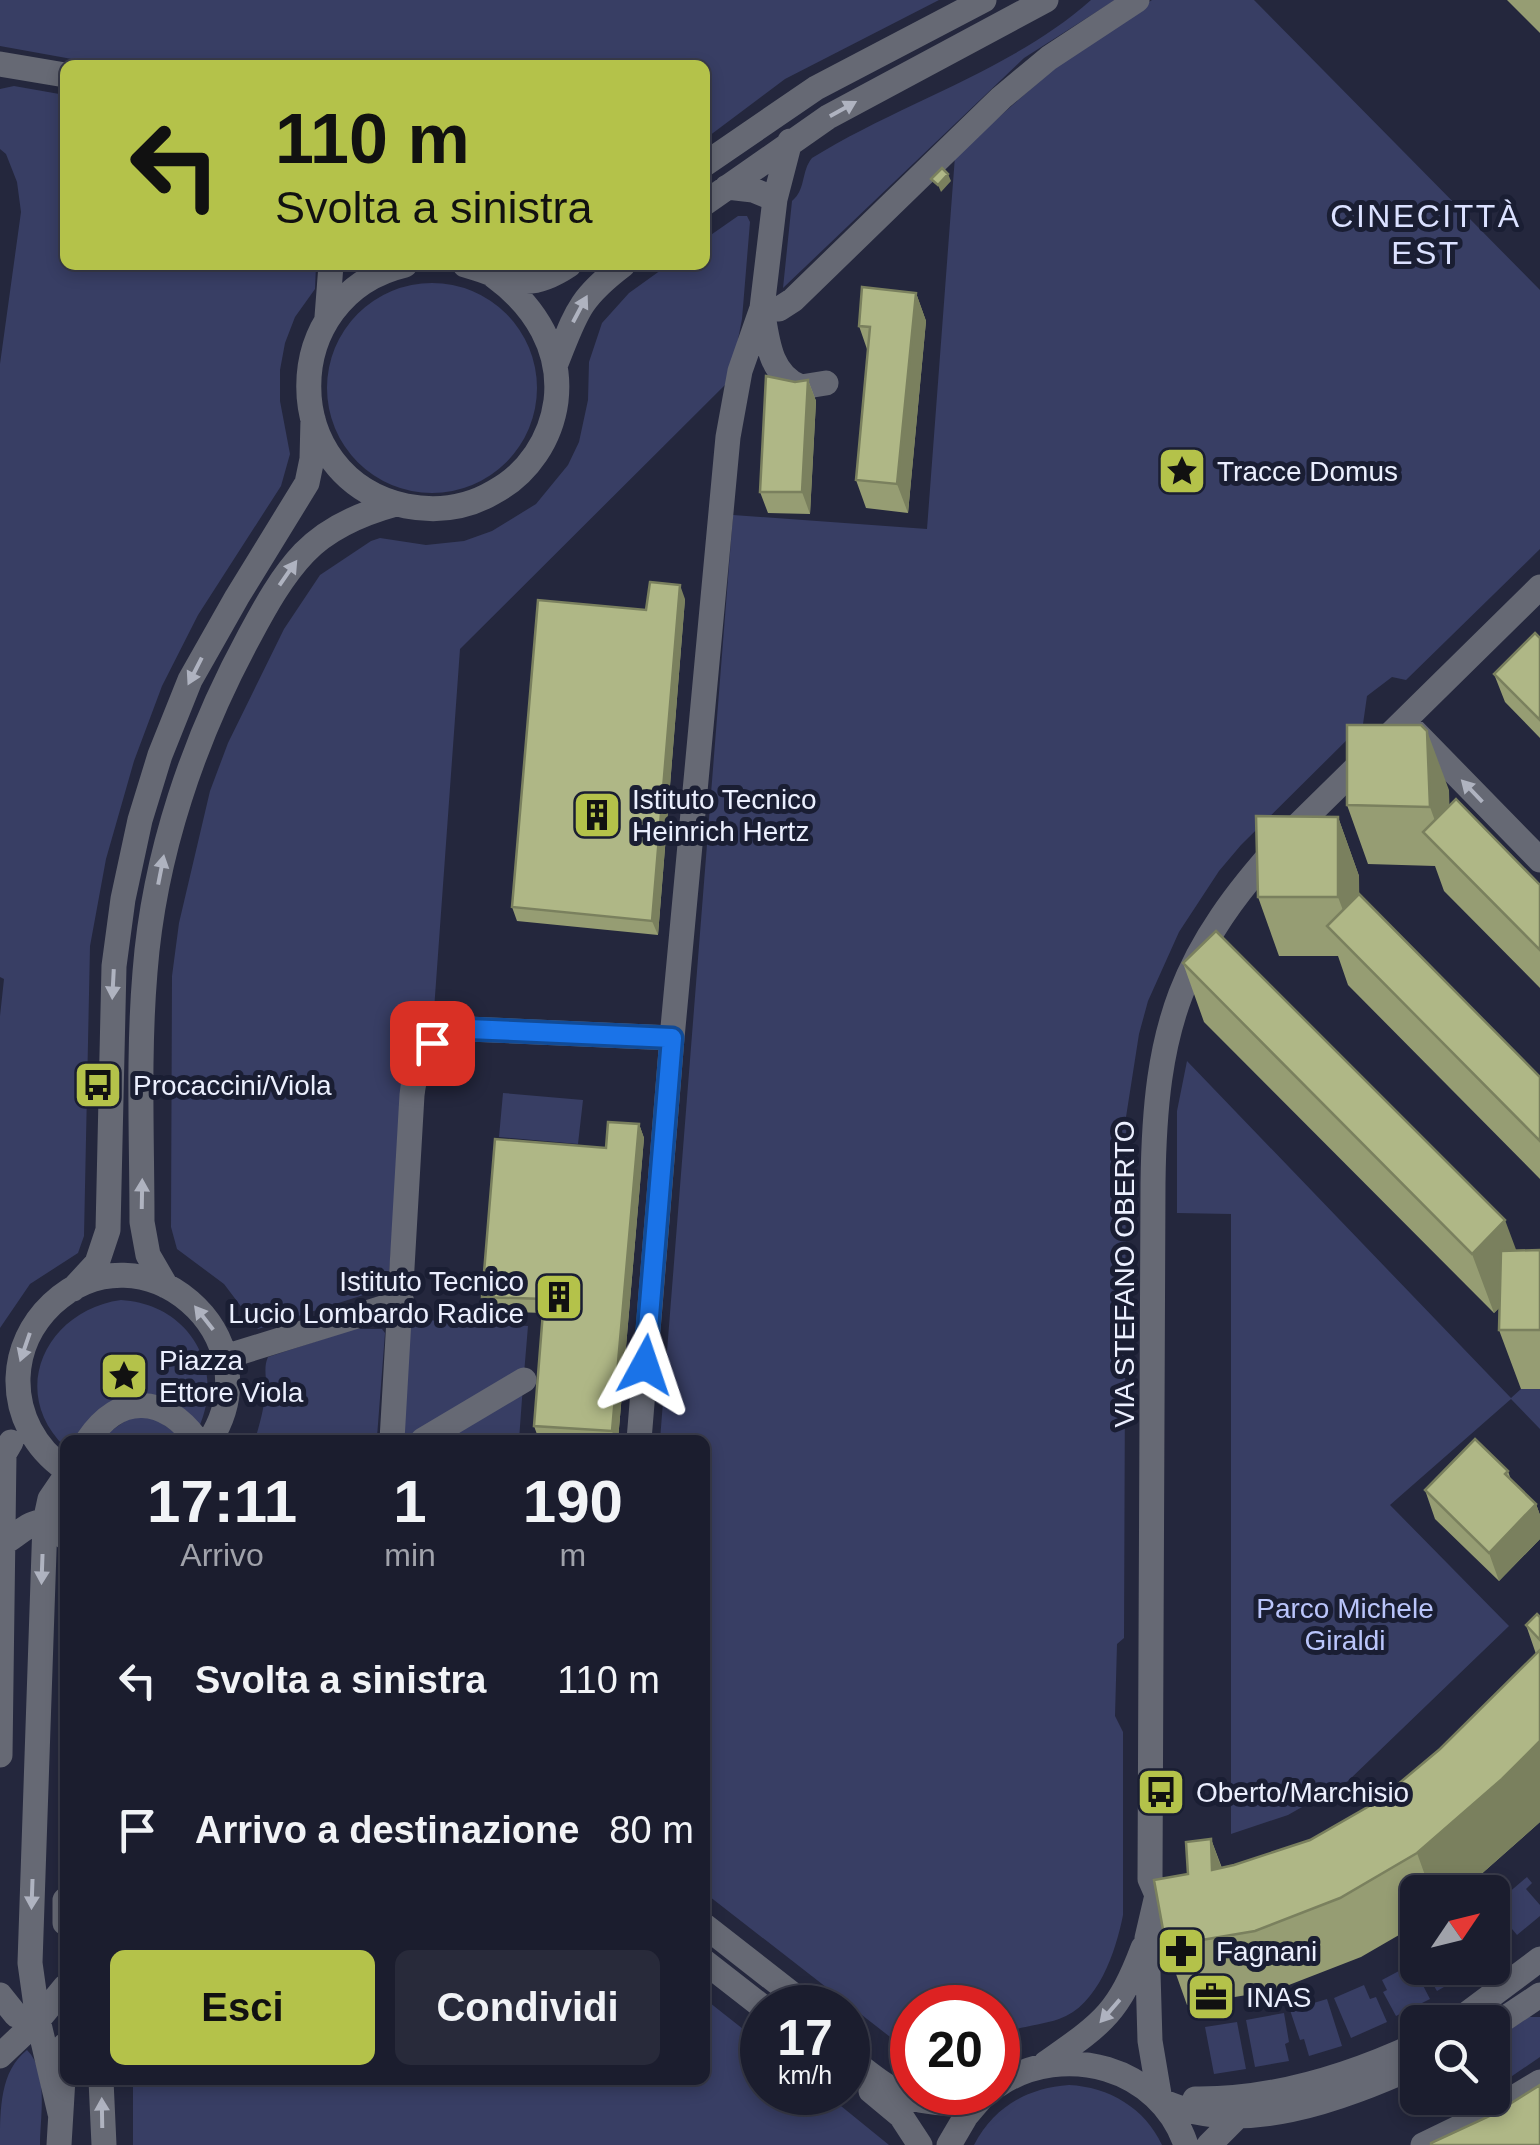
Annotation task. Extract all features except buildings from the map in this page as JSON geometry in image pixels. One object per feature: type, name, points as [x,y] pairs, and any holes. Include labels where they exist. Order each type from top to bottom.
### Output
[{"type":"street","points":[[710,161],[816,88],[984,0]]},
{"type":"street","points":[[710,199],[790,142],[855,102],[1046,0]]},
{"type":"street","points":[[762,308],[779,308],[793,300],[1025,77],[1137,0]]},
{"type":"street","points":[[1,64],[60,75]]},
{"type":"street","points":[[639,1435],[728,437],[740,370],[762,308],[775,199],[790,142]]},
{"type":"street","points":[[727,187],[753,190],[775,199]]},
{"type":"street","points":[[332,270],[327,318],[310,367],[312,419],[334,463],[362,489],[396,504],[439,510],[478,501],[514,480],[541,447],[556,405],[550,346],[532,311],[495,277]]},
{"type":"street","points":[[327,318],[364,281],[393,270]]},
{"type":"street","points":[[478,270],[513,282],[559,270]]},
{"type":"street","points":[[555,366],[583,301],[617,270]]},
{"type":"street","points":[[762,308],[772,358],[782,375],[801,387],[826,383]]},
{"type":"street","points":[[0,1755],[2,1544],[8,1448],[24,1346],[43,1313],[97,1263],[108,1230],[114,966],[128,872],[144,804],[190,680],[236,596],[307,484],[312,419]]},
{"type":"street","points":[[166,1286],[148,1256],[142,1222],[144,992],[156,898],[172,824],[212,710],[283,579],[304,552],[335,529],[365,513],[396,504]]},
{"type":"street","name":"VIA STEFANO OBERTO","points":[[1160,2100],[1151,2054],[1147,1938],[1165,1893],[1150,1879],[1153,1183],[1156,1095],[1162,1052],[1184,982],[1228,908],[1288,835],[1540,587]]},
{"type":"street","points":[[1405,722],[1540,860]]},
{"type":"street","points":[[392,1435],[412,1095],[417,1067],[432,1043],[448,1032],[468,1029],[672,1038]]},
{"type":"street","points":[[73,1289],[95,1280],[130,1276],[166,1286],[203,1314],[225,1357],[226,1400],[211,1435]]},
{"type":"street","points":[[225,1357],[402,1302]]},
{"type":"street","points":[[431,1435],[524,1380]]},
{"type":"street","points":[[93,1435],[113,1414],[133,1406],[151,1406],[205,1435]]},
{"type":"street","points":[[8,1448],[42,1449],[60,1467]]},
{"type":"street","points":[[8,1448],[60,1469]]},
{"type":"street","points":[[60,1479],[50,1499],[55,1530],[30,1963],[38,2020],[60,2113]]},
{"type":"street","points":[[2,1544],[27,1525],[55,1530]]},
{"type":"street","points":[[710,1930],[781,1985]]},
{"type":"street","points":[[1020,2073],[1046,2063],[1112,2012],[1127,1988],[1147,1938]]},
{"type":"street","points":[[710,1950],[755,1985]]},
{"type":"street","points":[[1479,2005],[1540,1959]]},
{"type":"street","points":[[710,1966],[740,1989]]},
{"type":"street","points":[[710,1979],[740,2003]]},
{"type":"street","points":[[0,2056],[60,1992]]},
{"type":"street","points":[[0,1995],[16,2015],[38,2020]]},
{"type":"street","points":[[1510,2015],[1540,1995]]},
{"type":"street","points":[[1160,2100],[1270,2094],[1348,2073],[1400,2051]]},
{"type":"street","points":[[870,2054],[890,2069]]},
{"type":"street","points":[[1046,2063],[1080,2063],[1110,2070],[1136,2082],[1160,2100],[1189,2112],[1236,2118],[1314,2104],[1400,2072]]},
{"type":"street","points":[[1422,2145],[1487,2114],[1540,2082]]},
{"type":"street","points":[[59,2145],[62,2085]]},
{"type":"street","points":[[102,2085],[104,2145]]},
{"type":"street","points":[[870,2090],[901,2116],[920,2145]]},
{"type":"street","points":[[1160,2100],[1186,2145]]},
{"type":"street","points":[[870,2104],[892,2122],[909,2145]]},
{"type":"street","points":[[949,2145],[972,2115]]},
{"type":"street","points":[[1209,2145],[1236,2118]]},
{"type":"green space","points":[[0,0],[939,0],[785,79],[710,135],[710,60],[77,60],[0,46]]},
{"type":"green space","points":[[1091,0],[1115,0],[1024,58],[783,288],[792,201],[812,158],[1026,47]]},
{"type":"green space","points":[[1152,0],[1254,0],[1540,290],[1540,549],[1406,680],[1392,677],[1367,696],[1363,724],[1219,871],[1179,932],[1148,1001],[1126,1117],[1124,1638],[1117,1644],[1115,1716],[1123,1732],[1120,1929],[1095,1990],[1073,2012],[1059,2019],[1020,2028],[1020,1985],[890,1985],[890,2037],[870,2021],[870,1985],[823,1985],[710,1897],[710,1435],[660,1435],[733,515],[927,529],[955,156],[1076,49]]},
{"type":"green space","points":[[14,86],[60,94],[60,270],[316,270],[315,289],[295,317],[280,370],[280,401],[290,454],[281,486],[198,615],[162,686],[134,761],[106,859],[90,946],[84,1236],[78,1253],[30,1284],[0,1328],[0,1016],[4,979],[0,977],[0,364],[21,212],[17,182],[6,154],[0,149],[0,89]]},
{"type":"green space","points":[[738,216],[747,216],[750,222],[742,319],[730,380],[460,649],[433,1024],[406,1064],[388,1287],[258,1329],[224,1284],[177,1249],[171,1227],[172,976],[179,923],[210,791],[228,743],[284,629],[320,575],[380,538],[426,545],[464,541],[492,531],[536,504],[568,465],[579,442],[588,400],[589,362],[602,323],[629,293],[661,270],[710,270],[710,236]]},
{"type":"green space","points":[[432,283],[472,291],[507,313],[529,348],[537,388],[529,428],[507,463],[472,485],[432,493],[392,485],[357,463],[335,428],[327,388],[335,348],[357,313],[392,291]]},
{"type":"green space","name":"Parco Michele Giraldi","points":[[1187,1061],[1511,1398],[1521,1389],[1540,1389],[1540,1429],[1511,1399],[1390,1505],[1509,1626],[1348,1781],[1288,1815],[1231,1834],[1231,1214],[1177,1213],[1177,1111]]},
{"type":"green space","points":[[503,1093],[583,1100],[578,1144],[499,1137]]},
{"type":"green space","name":"Piazza Ettore Viola","points":[[121,1300],[145,1304],[182,1326],[204,1361],[208,1382],[199,1427],[171,1402],[91,1435],[60,1435],[60,1441],[48,1425],[39,1402],[38,1379],[44,1356],[55,1336],[73,1319],[95,1307]]},
{"type":"green space","points":[[408,1319],[528,1326],[524,1374],[422,1435],[401,1435]]},
{"type":"green space","points":[[354,1329],[382,1329],[385,1333],[377,1435],[256,1435],[268,1357]]},
{"type":"green space","points":[[523,1385],[519,1435],[442,1435]]},
{"type":"green space","points":[[131,1417],[153,1417],[178,1435],[105,1435]]},
{"type":"green space","points":[[1527,1877],[1532,1883],[1526,1889],[1540,1905],[1540,1916],[1517,1935],[1510,1927],[1510,1892]]},
{"type":"green space","points":[[1400,1970],[1400,1985],[1423,1985],[1430,1999],[1418,2005],[1400,2005],[1400,2014],[1396,2016],[1383,1992],[1387,1990],[1382,1980]]},
{"type":"green space","points":[[1364,1985],[1370,1999],[1376,1997],[1387,2022],[1351,2038],[1334,1998]]},
{"type":"green space","points":[[1327,1999],[1342,2046],[1309,2056],[1290,2010]]},
{"type":"green space","points":[[710,2003],[740,2027],[740,2115],[852,2115],[889,2145],[133,2145],[133,2085],[710,2085]]},
{"type":"green space","points":[[1284,2013],[1289,2061],[1255,2067],[1246,2020]]},
{"type":"green space","points":[[1529,2017],[1540,2017],[1540,2057],[1510,2077],[1510,2029]]},
{"type":"green space","points":[[1237,2022],[1246,2069],[1214,2074],[1205,2027]]},
{"type":"green space","points":[[27,2050],[41,2082],[40,2145],[0,2145],[1,2105],[7,2080]]},
{"type":"green space","points":[[1054,2087],[1084,2087],[1112,2095],[1146,2120],[1162,2145],[974,2145],[996,2115],[1020,2115],[1020,2098]]},
{"type":"place","name":"Tracce Domus","points":[[1182,471]]},
{"type":"place","name":"Istituto Tecnico Heinrich Hertz","points":[[597,815]]},
{"type":"place","name":"Procaccini/Viola","points":[[98,1085]]},
{"type":"place","name":"Istituto Tecnico Lucio Lombardo Radice","points":[[559,1297]]},
{"type":"place","name":"Piazza Ettore Viola","points":[[124,1376]]},
{"type":"place","name":"Oberto/Marchisio","points":[[1161,1792]]},
{"type":"place","name":"Fagnani","points":[[1181,1951]]},
{"type":"place","name":"INAS","points":[[1211,1997]]},
{"type":"district","name":"CINECITTÀ EST","points":[[1426,234]]},
{"type":"route","points":[[432,1043],[448,1032],[468,1029],[672,1038],[645,1365]]}]
